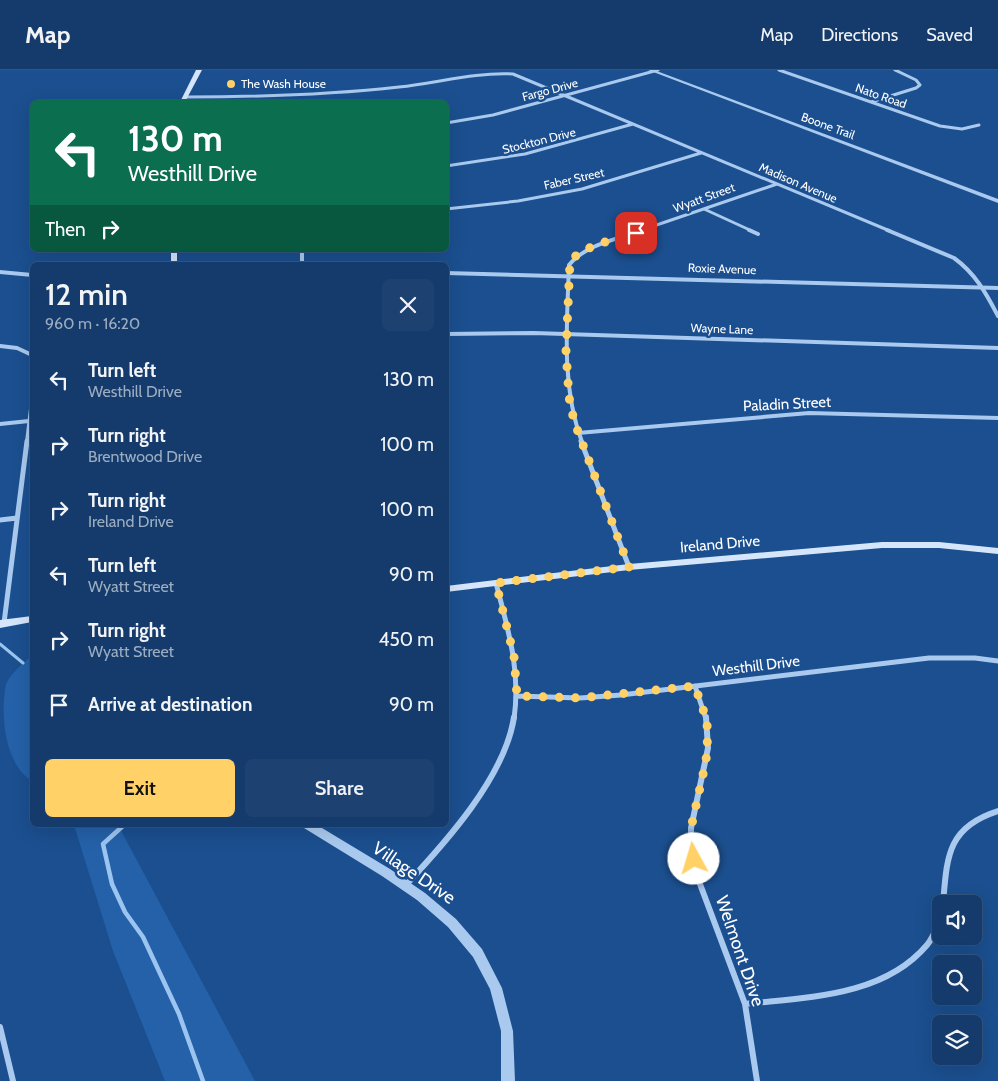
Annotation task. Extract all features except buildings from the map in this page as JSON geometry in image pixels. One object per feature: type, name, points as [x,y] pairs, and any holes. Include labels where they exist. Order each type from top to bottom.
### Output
[{"type":"main road","points":[[184,100],[199,70]]},
{"type":"main road","name":"Ireland Drive","points":[[449,589],[629,567],[882,544],[939,545],[998,551]]},
{"type":"main road","points":[[2,623],[30,619]]},
{"type":"street","name":"Fargo Drive","points":[[449,122],[493,115],[654,70]]},
{"type":"street","name":"Boone Trail","points":[[654,70],[998,200]]},
{"type":"street","name":"Nato Road","points":[[779,70],[944,127],[962,129],[979,125]]},
{"type":"street","points":[[871,102],[916,88],[920,85],[916,80],[895,70]]},
{"type":"street","name":"Madison Avenue","points":[[184,100],[398,87],[427,83],[465,73],[486,71],[514,74],[954,258],[973,272],[984,288],[998,316]]},
{"type":"street","name":"Stockton Drive","points":[[449,166],[525,154],[634,124]]},
{"type":"street","name":"Faber Street","points":[[449,209],[518,201],[582,189],[702,152]]},
{"type":"street","name":"Wyatt Street","points":[[629,567],[578,433],[569,397],[566,372],[566,334],[570,262],[584,251],[778,184]]},
{"type":"street","points":[[704,209],[758,234]]},
{"type":"street","points":[[0,272],[30,275]]},
{"type":"street","name":"Roxie Avenue","points":[[449,273],[998,288]]},
{"type":"street","name":"Wayne Lane","points":[[449,334],[509,332],[998,348]]},
{"type":"street","points":[[0,346],[17,348],[30,354]]},
{"type":"street","name":"Paladin Street","points":[[578,433],[809,413],[998,418]]},
{"type":"street","points":[[2,623],[30,414]]},
{"type":"street","points":[[0,424],[29,421]]},
{"type":"street","points":[[0,520],[17,518]]},
{"type":"street","points":[[405,886],[459,825],[481,792],[509,735],[517,696],[514,656],[496,583]]},
{"type":"street","name":"Westhill Drive","points":[[517,696],[580,698],[929,658],[975,658],[998,661]]},
{"type":"street","name":"Welmont Drive","points":[[695,686],[706,718],[708,748],[691,828],[691,842],[700,884],[745,1004],[756,1081]]},
{"type":"street","points":[[944,895],[947,859],[957,836],[966,827],[980,818],[998,812]]},
{"type":"street","name":"Village Drive","points":[[311,827],[430,902],[452,921],[469,940],[483,959],[494,980],[502,1003],[508,1027],[510,1056],[508,1081]]},
{"type":"street","points":[[745,1004],[859,988],[882,980],[899,970],[918,955],[932,939]]},
{"type":"street","points":[[0,1027],[13,1081]]},
{"type":"shaded area","points":[[30,658],[30,779],[15,763],[6,737],[4,723],[6,684],[18,668]]},
{"type":"shaded area","points":[[75,827],[119,827],[255,1081],[165,1081],[113,951]]},
{"type":"waterway","points":[[0,644],[23,663]]},
{"type":"waterway","points":[[122,827],[103,844],[112,884],[125,912],[143,937],[179,1014],[203,1081]]},
{"type":"place","name":"The Wash House","points":[[231,84]]},
{"type":"route","points":[[636,233],[590,248],[570,262],[566,351],[566,372],[574,421],[629,567],[496,583],[514,656],[517,696],[580,698],[695,686],[706,718],[708,748],[691,828],[694,859]]}]
